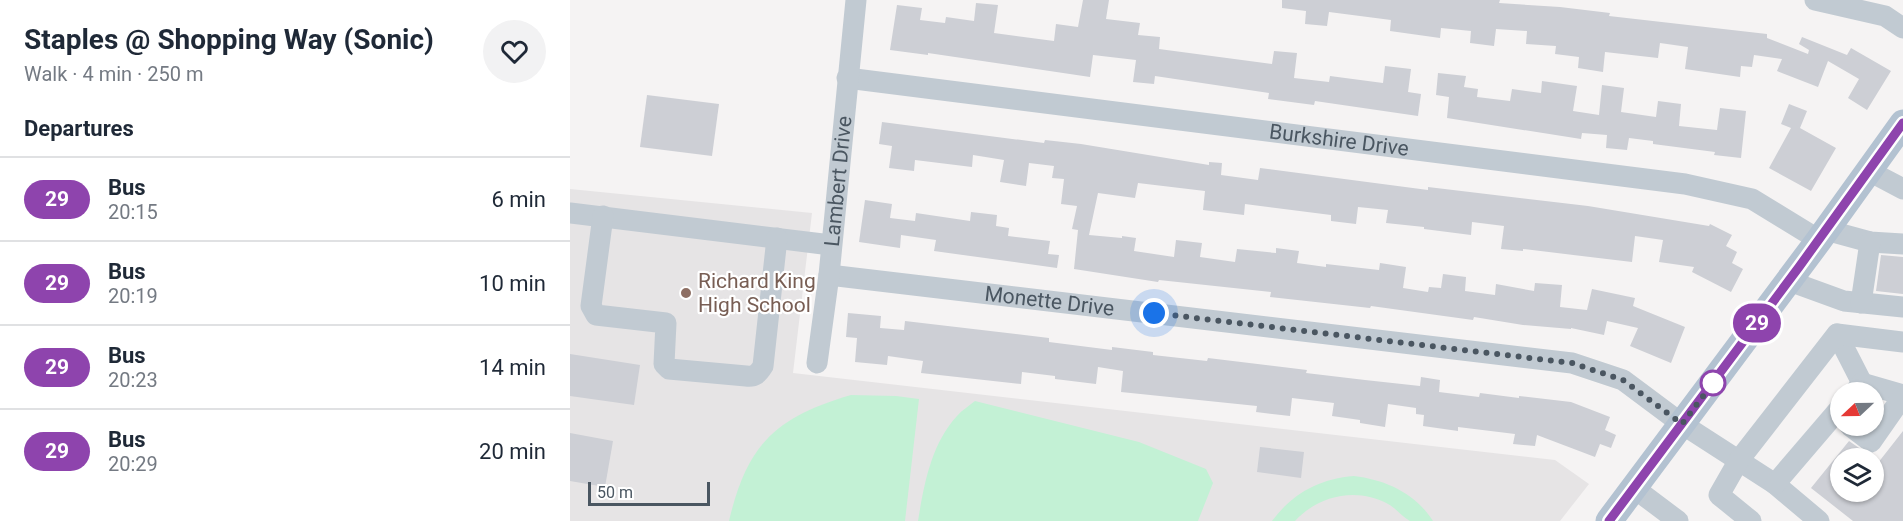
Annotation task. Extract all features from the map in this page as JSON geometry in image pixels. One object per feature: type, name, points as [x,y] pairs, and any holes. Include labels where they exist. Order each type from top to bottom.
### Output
[{"type":"main road","points":[[1609,521],[1789,281],[1903,124]]},
{"type":"street","name":"Lambert Drive","points":[[818,363],[856,0]]},
{"type":"street","points":[[1815,0],[1885,16],[1903,28]]},
{"type":"street","name":"Burkshire Drive","points":[[847,78],[1685,184],[1752,199],[1823,235],[1903,244]]},
{"type":"street","points":[[1869,171],[1903,189]]},
{"type":"street","points":[[570,213],[831,245]]},
{"type":"street","points":[[603,216],[591,306],[596,315],[666,323],[664,364],[669,369],[753,377],[759,373],[763,366],[777,238]]},
{"type":"street","points":[[1861,303],[1870,242]]},
{"type":"street","name":"Monette Drive","points":[[829,274],[1572,363],[1623,380],[1682,424],[1775,484],[1819,521]]},
{"type":"street","points":[[1789,281],[1845,301],[1903,307]]},
{"type":"street","points":[[1837,334],[1903,342]]},
{"type":"street","points":[[1837,334],[1856,382]]},
{"type":"street","points":[[1751,521],[1719,495],[1739,460],[1837,334]]},
{"type":"street","points":[[1884,393],[1903,396],[1884,423]]},
{"type":"street","points":[[1775,484],[1830,429]]},
{"type":"street","points":[[1864,436],[1871,442],[1875,436]]},
{"type":"street","points":[[1634,488],[1678,521]]},
{"type":"shaded area","name":"Richard King High School","points":[[570,189],[812,213],[793,373],[1555,460],[1589,484],[1560,521],[570,521]]},
{"type":"green space","points":[[851,395],[919,399],[905,521],[729,521],[745,472],[769,437],[784,424],[803,413]]},
{"type":"green space","points":[[975,401],[1139,442],[1206,469],[1213,483],[1198,521],[918,521],[926,479],[941,439],[957,416]]},
{"type":"green space","points":[[1354,476],[1377,481],[1399,490],[1418,503],[1433,521],[1410,521],[1388,504],[1364,496],[1351,495],[1339,496],[1315,505],[1295,521],[1272,521],[1298,495],[1308,489],[1329,480]]},
{"type":"building","points":[[1083,0],[1109,0],[1106,19],[1140,23],[1138,35],[1160,37],[1159,49],[1272,64],[1274,51],[1297,53],[1294,78],[1329,82],[1330,76],[1383,83],[1385,66],[1411,69],[1408,92],[1421,94],[1418,116],[1315,101],[1314,105],[1268,99],[1269,93],[1155,76],[1154,84],[1133,82],[1136,60],[1093,55],[1090,77],[928,53],[928,55],[890,50],[897,5],[922,8],[920,20],[945,23],[946,17],[974,21],[976,3],[998,5],[994,33],[1054,41],[1056,24],[1078,27]]},
{"type":"building","points":[[1282,0],[1500,0],[1499,3],[1560,7],[1610,13],[1609,16],[1767,34],[1767,38],[1808,54],[1809,50],[1799,44],[1802,37],[1847,55],[1851,48],[1891,71],[1867,110],[1848,98],[1859,79],[1828,61],[1818,87],[1777,71],[1782,59],[1754,55],[1752,67],[1741,66],[1740,77],[1685,69],[1688,47],[1660,43],[1658,58],[1605,52],[1603,72],[1578,68],[1579,57],[1555,54],[1556,46],[1526,44],[1527,31],[1496,29],[1494,46],[1470,43],[1471,31],[1441,28],[1440,38],[1390,31],[1391,20],[1329,12],[1327,26],[1305,24],[1306,11],[1282,8]]},
{"type":"building","points":[[1438,73],[1466,76],[1464,87],[1478,89],[1477,97],[1510,101],[1512,89],[1541,93],[1542,81],[1577,86],[1573,111],[1599,115],[1602,85],[1624,88],[1621,112],[1656,117],[1658,101],[1681,104],[1679,126],[1717,130],[1720,108],[1746,111],[1741,158],[1629,138],[1627,150],[1606,148],[1607,135],[1582,133],[1581,139],[1447,118],[1449,97],[1436,95]]},
{"type":"building","points":[[647,95],[719,104],[712,156],[640,147]]},
{"type":"building","points":[[1789,104],[1807,111],[1800,128],[1836,148],[1811,191],[1769,168],[1791,128],[1781,124]]},
{"type":"building","points":[[882,122],[1044,143],[1045,140],[1081,144],[1209,165],[1209,162],[1222,163],[1221,175],[1258,180],[1260,168],[1428,190],[1428,187],[1588,206],[1709,226],[1710,224],[1732,235],[1726,246],[1737,252],[1732,263],[1743,269],[1731,292],[1692,272],[1694,267],[1659,262],[1663,240],[1635,236],[1632,262],[1523,249],[1523,251],[1501,249],[1504,226],[1472,222],[1471,235],[1424,229],[1424,227],[1386,223],[1388,210],[1358,207],[1356,224],[1331,221],[1331,215],[1245,204],[1244,215],[1203,210],[1205,191],[1138,183],[1135,198],[1098,193],[1089,235],[1136,238],[1134,251],[1174,257],[1176,240],[1202,243],[1200,257],[1235,262],[1237,249],[1276,253],[1276,248],[1299,251],[1297,263],[1379,270],[1380,263],[1406,267],[1403,288],[1428,292],[1429,287],[1441,288],[1443,274],[1466,277],[1465,291],[1495,295],[1496,284],[1534,291],[1535,283],[1562,285],[1560,307],[1587,310],[1592,289],[1635,298],[1633,306],[1685,327],[1671,363],[1630,346],[1638,328],[1607,321],[1604,335],[1571,328],[1523,325],[1474,317],[1473,320],[1371,306],[1370,308],[1270,297],[1271,292],[1159,280],[1158,282],[1074,269],[1078,230],[1072,229],[1077,206],[1061,204],[1064,179],[1052,178],[1054,166],[1029,163],[1026,186],[1000,182],[1004,160],[973,155],[972,167],[915,160],[914,171],[889,168],[892,146],[879,144]]},
{"type":"building","points":[[865,200],[892,204],[890,218],[915,221],[916,213],[970,221],[971,212],[997,215],[996,226],[1009,228],[1008,236],[1050,241],[1048,254],[1059,255],[1057,268],[934,251],[936,240],[901,235],[900,248],[859,242]]},
{"type":"building","points":[[1881,255],[1903,257],[1903,294],[1876,291]]},
{"type":"building","points":[[848,313],[881,316],[880,328],[904,330],[905,321],[1049,338],[1049,342],[1112,350],[1112,347],[1153,352],[1153,355],[1207,361],[1208,358],[1307,370],[1306,373],[1365,380],[1420,386],[1421,377],[1440,380],[1439,392],[1479,397],[1480,393],[1571,402],[1610,417],[1605,430],[1616,435],[1611,448],[1600,444],[1595,457],[1537,435],[1535,446],[1513,444],[1515,434],[1458,427],[1458,431],[1423,426],[1424,415],[1416,414],[1416,408],[1388,404],[1385,427],[1332,416],[1334,403],[1292,398],[1290,416],[1256,412],[1257,406],[1121,392],[1123,371],[1098,367],[1096,384],[1022,372],[1021,384],[921,373],[923,361],[888,356],[887,365],[855,362],[857,338],[846,337]]},
{"type":"building","points":[[570,354],[640,365],[634,405],[570,396]]},
{"type":"building","points":[[1903,431],[1903,521],[1853,521],[1811,488],[1830,464],[1830,502],[1884,502],[1884,455]]},
{"type":"building","points":[[570,433],[613,441],[605,487],[570,481]]},
{"type":"building","points":[[1849,441],[1859,448],[1843,448]]},
{"type":"building","points":[[1260,447],[1304,452],[1301,478],[1257,472]]},
{"type":"bus line","name":"29","points":[[1609,521],[1799,267],[1903,123]]},
{"type":"place","name":"Richard King High School","points":[[686,293]]},
{"type":"route","points":[[1154,313],[1572,363],[1623,380],[1682,424],[1713,383]]}]
